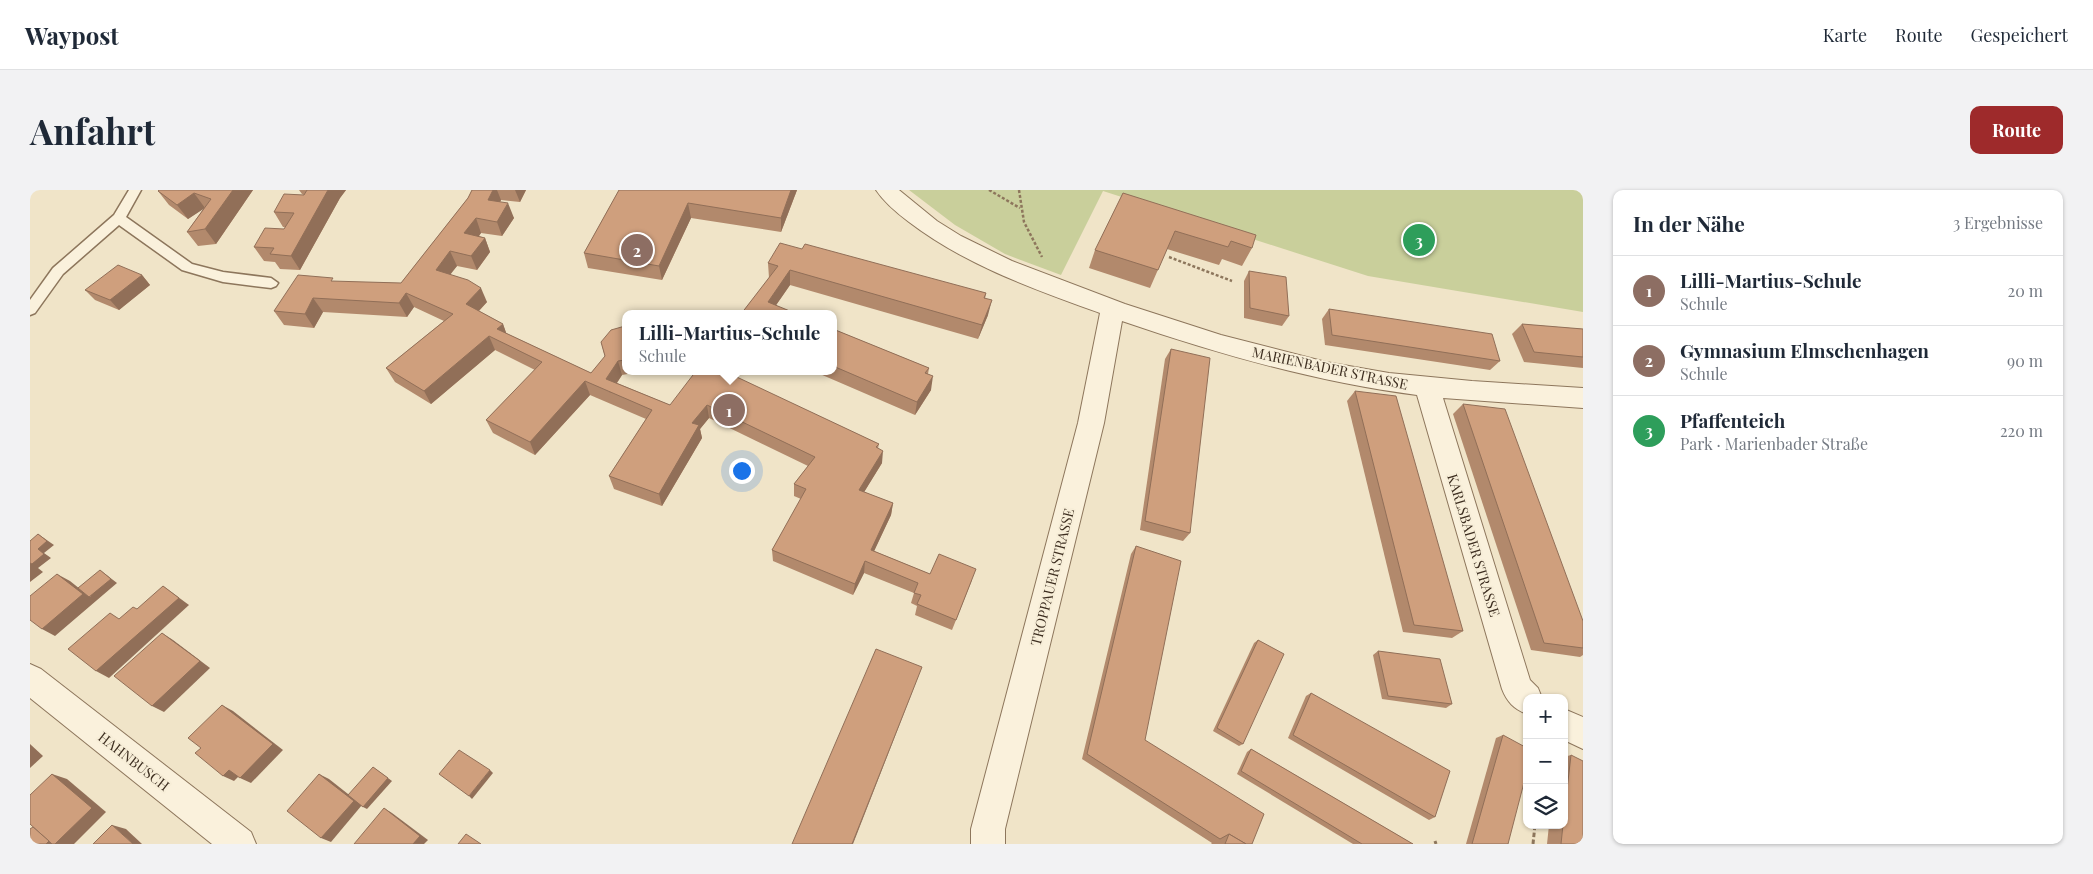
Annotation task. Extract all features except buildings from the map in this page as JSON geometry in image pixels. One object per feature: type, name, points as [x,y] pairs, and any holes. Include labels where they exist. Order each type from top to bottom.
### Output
[{"type":"street","name":"MARIENBADER STRASSE","points":[[886,190],[938,233],[993,262],[1112,309],[1243,350],[1353,376],[1427,388],[1583,398]]},
{"type":"street","name":"TROPPAUER STRASSE","points":[[988,844],[988,829],[1092,423],[1112,309]]},
{"type":"street","name":"KARLSBADER STRASSE","points":[[1427,388],[1517,689],[1523,694]]},
{"type":"street","name":"HAHNBUSCH","points":[[30,679],[239,844]]},
{"type":"street","points":[[1568,726],[1583,733]]},
{"type":"lane","points":[[30,310],[58,271],[119,218],[134,190]]},
{"type":"lane","points":[[119,218],[187,267],[223,277],[271,283]]},
{"type":"path","points":[[989,190],[1020,208]]},
{"type":"path","points":[[1019,190],[1020,208],[1024,222],[1042,257],[1043,267],[1038,281]]},
{"type":"path","points":[[1169,257],[1232,281]]},
{"type":"path","points":[[1533,844],[1535,829]]},
{"type":"green space","points":[[909,190],[1583,190],[1583,312],[1368,276],[1103,191],[1061,275],[1005,254],[955,225]]},
{"type":"place","name":"Pfaffenteich","points":[[1419,240]]},
{"type":"place","name":"Gymnasium Elmschenhagen","points":[[637,250]]},
{"type":"place","name":"Lilli-Martius-Schule","points":[[729,410]]}]
